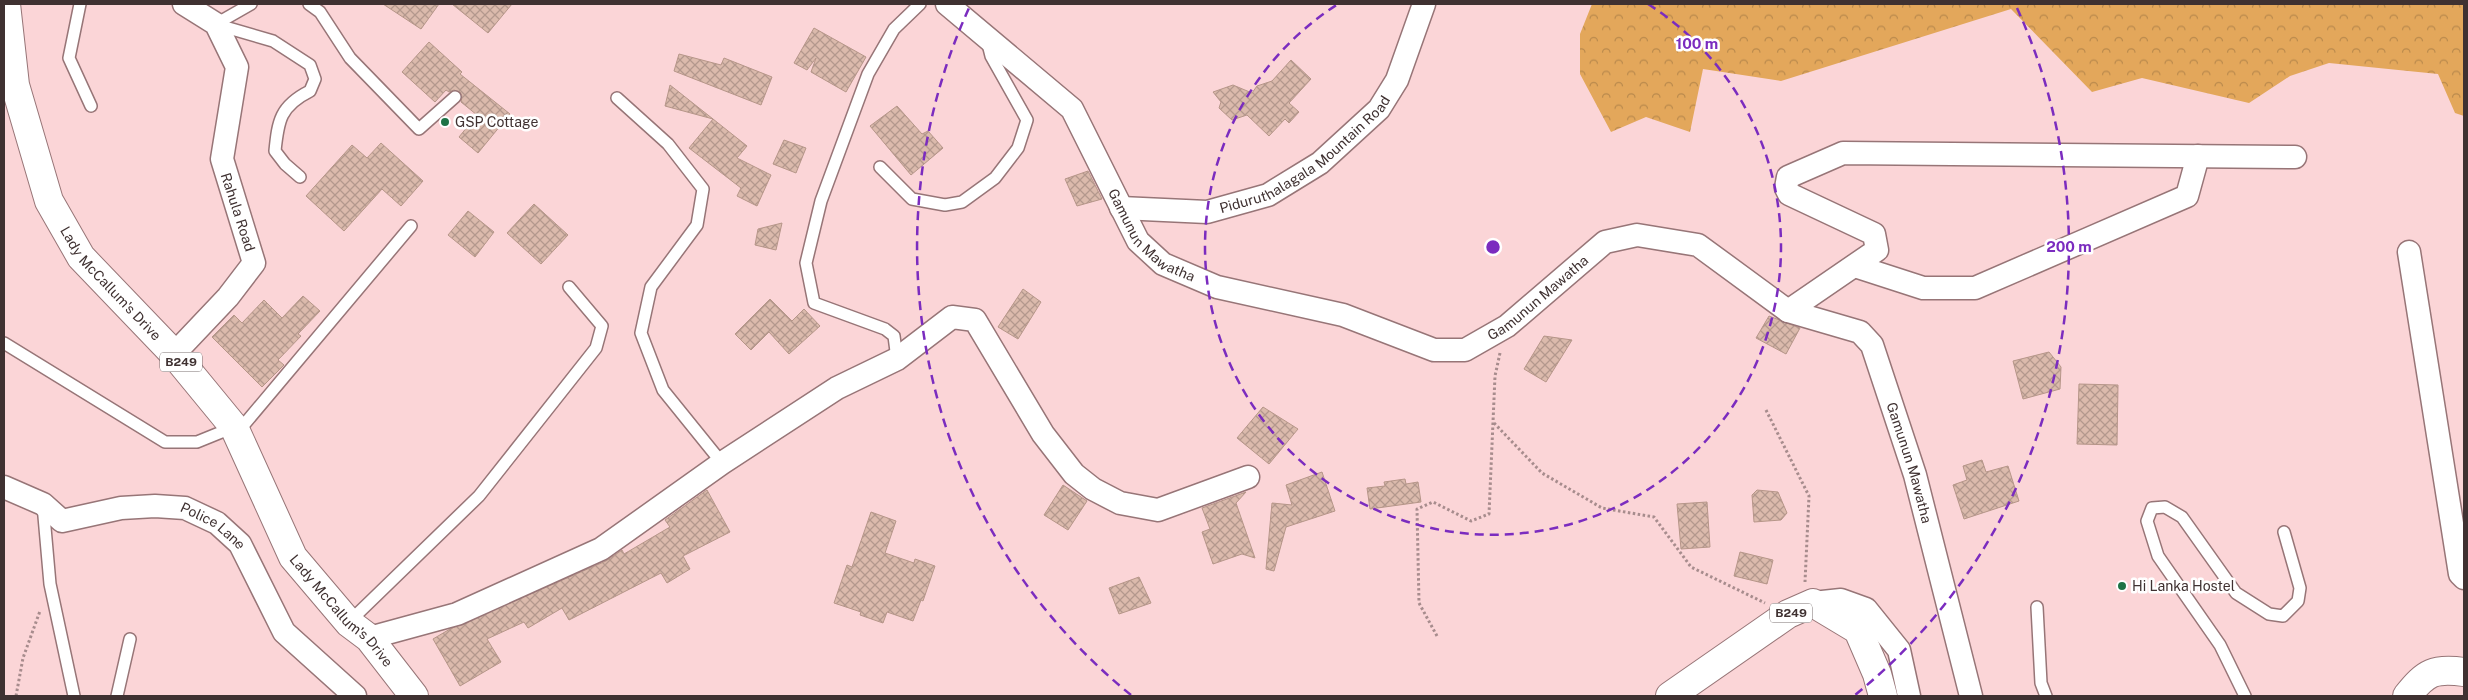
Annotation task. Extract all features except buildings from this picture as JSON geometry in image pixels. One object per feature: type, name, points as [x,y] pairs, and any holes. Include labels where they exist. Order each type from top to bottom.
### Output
[{"type":"main road","name":"Lady McCallum's Drive","points":[[6,4],[15,84],[49,201],[81,257],[174,354],[235,430],[293,557],[359,630],[414,696]]},
{"type":"main road","name":"B249","points":[[1670,696],[1802,608],[1858,630],[1877,674],[1883,696]]},
{"type":"main road","points":[[2407,696],[2419,681],[2441,669],[2464,672]]},
{"type":"street","points":[[184,4],[216,24]]},
{"type":"street","name":"Gamunun Mawatha","points":[[947,4],[1072,109],[1138,241],[1163,264],[1217,287],[1343,315],[1434,350],[1465,350],[1507,326],[1605,242],[1637,235],[1698,245],[1788,311],[1860,332],[1872,345],[1915,475],[1971,696]]},
{"type":"street","name":"Piduruthalagala Mountain Road","points":[[1121,208],[1207,212],[1268,195],[1320,163],[1379,109],[1397,80],[1424,4]]},
{"type":"street","name":"Rahula Road","points":[[174,354],[228,297],[254,263],[222,159],[237,67],[216,24]]},
{"type":"street","points":[[1788,311],[1877,250],[1874,234],[1789,194],[1786,188],[1788,177],[1843,153],[2295,157]]},
{"type":"street","points":[[1855,266],[1923,288],[1975,288],[2187,196],[2198,156]]},
{"type":"street","points":[[2409,252],[2460,574],[2464,578]]},
{"type":"street","points":[[359,630],[457,614],[601,549],[722,463],[837,388],[897,359],[952,317],[975,320],[1043,434],[1074,474],[1093,489],[1120,503],[1158,510],[1248,477]]},
{"type":"street","name":"Police Lane","points":[[4,487],[43,504],[62,520],[122,508],[155,506],[185,508],[217,523],[240,544],[284,632],[355,696]]},
{"type":"street","points":[[1802,608],[1840,600],[1866,609],[1899,650],[1909,696]]},
{"type":"lane","points":[[80,4],[69,58],[91,106]]},
{"type":"lane","points":[[216,24],[252,4]]},
{"type":"lane","points":[[309,4],[320,12],[350,58],[419,129],[455,97]]},
{"type":"lane","points":[[897,359],[894,336],[885,329],[814,302],[806,263],[821,201],[868,74],[894,28],[920,4]]},
{"type":"lane","points":[[216,24],[274,41],[310,65],[315,79],[310,91],[297,98],[278,120],[275,151],[285,164],[300,177]]},
{"type":"lane","points":[[880,167],[912,199],[945,205],[962,202],[995,178],[1018,148],[1027,120],[992,56],[986,37]]},
{"type":"lane","points":[[617,98],[668,144],[703,189],[697,224],[651,287],[641,333],[663,390],[722,463]]},
{"type":"lane","points":[[4,343],[165,442],[197,442],[235,430],[411,226]]},
{"type":"lane","points":[[359,630],[479,496],[596,348],[602,326],[569,287]]},
{"type":"lane","points":[[43,504],[50,584],[74,696]]},
{"type":"lane","points":[[2245,696],[2220,645],[2158,556],[2147,520],[2152,508],[2165,507],[2182,517],[2236,593],[2269,614],[2283,616],[2298,601],[2300,588],[2284,532]]},
{"type":"lane","points":[[2037,607],[2041,683],[2046,696]]},
{"type":"lane","points":[[117,696],[130,639]]},
{"type":"path","points":[[1437,636],[1419,603],[1417,509],[1434,502],[1471,521],[1489,514],[1494,376],[1507,326]]},
{"type":"path","points":[[1493,423],[1542,473],[1602,508],[1654,517],[1691,567],[1802,608],[1809,496],[1766,410]]},
{"type":"path","points":[[16,696],[23,658],[50,584]]},
{"type":"green space","points":[[1592,4],[2464,4],[2464,116],[2455,113],[2438,74],[2329,63],[2290,76],[2249,103],[2142,78],[2092,92],[2011,9],[1781,81],[1703,69],[1690,132],[1646,117],[1611,132],[1580,74],[1580,34]]},
{"type":"place","name":"GSP Cottage","points":[[445,122]]},
{"type":"place","name":"Hi Lanka Hostel","points":[[2122,586]]}]
